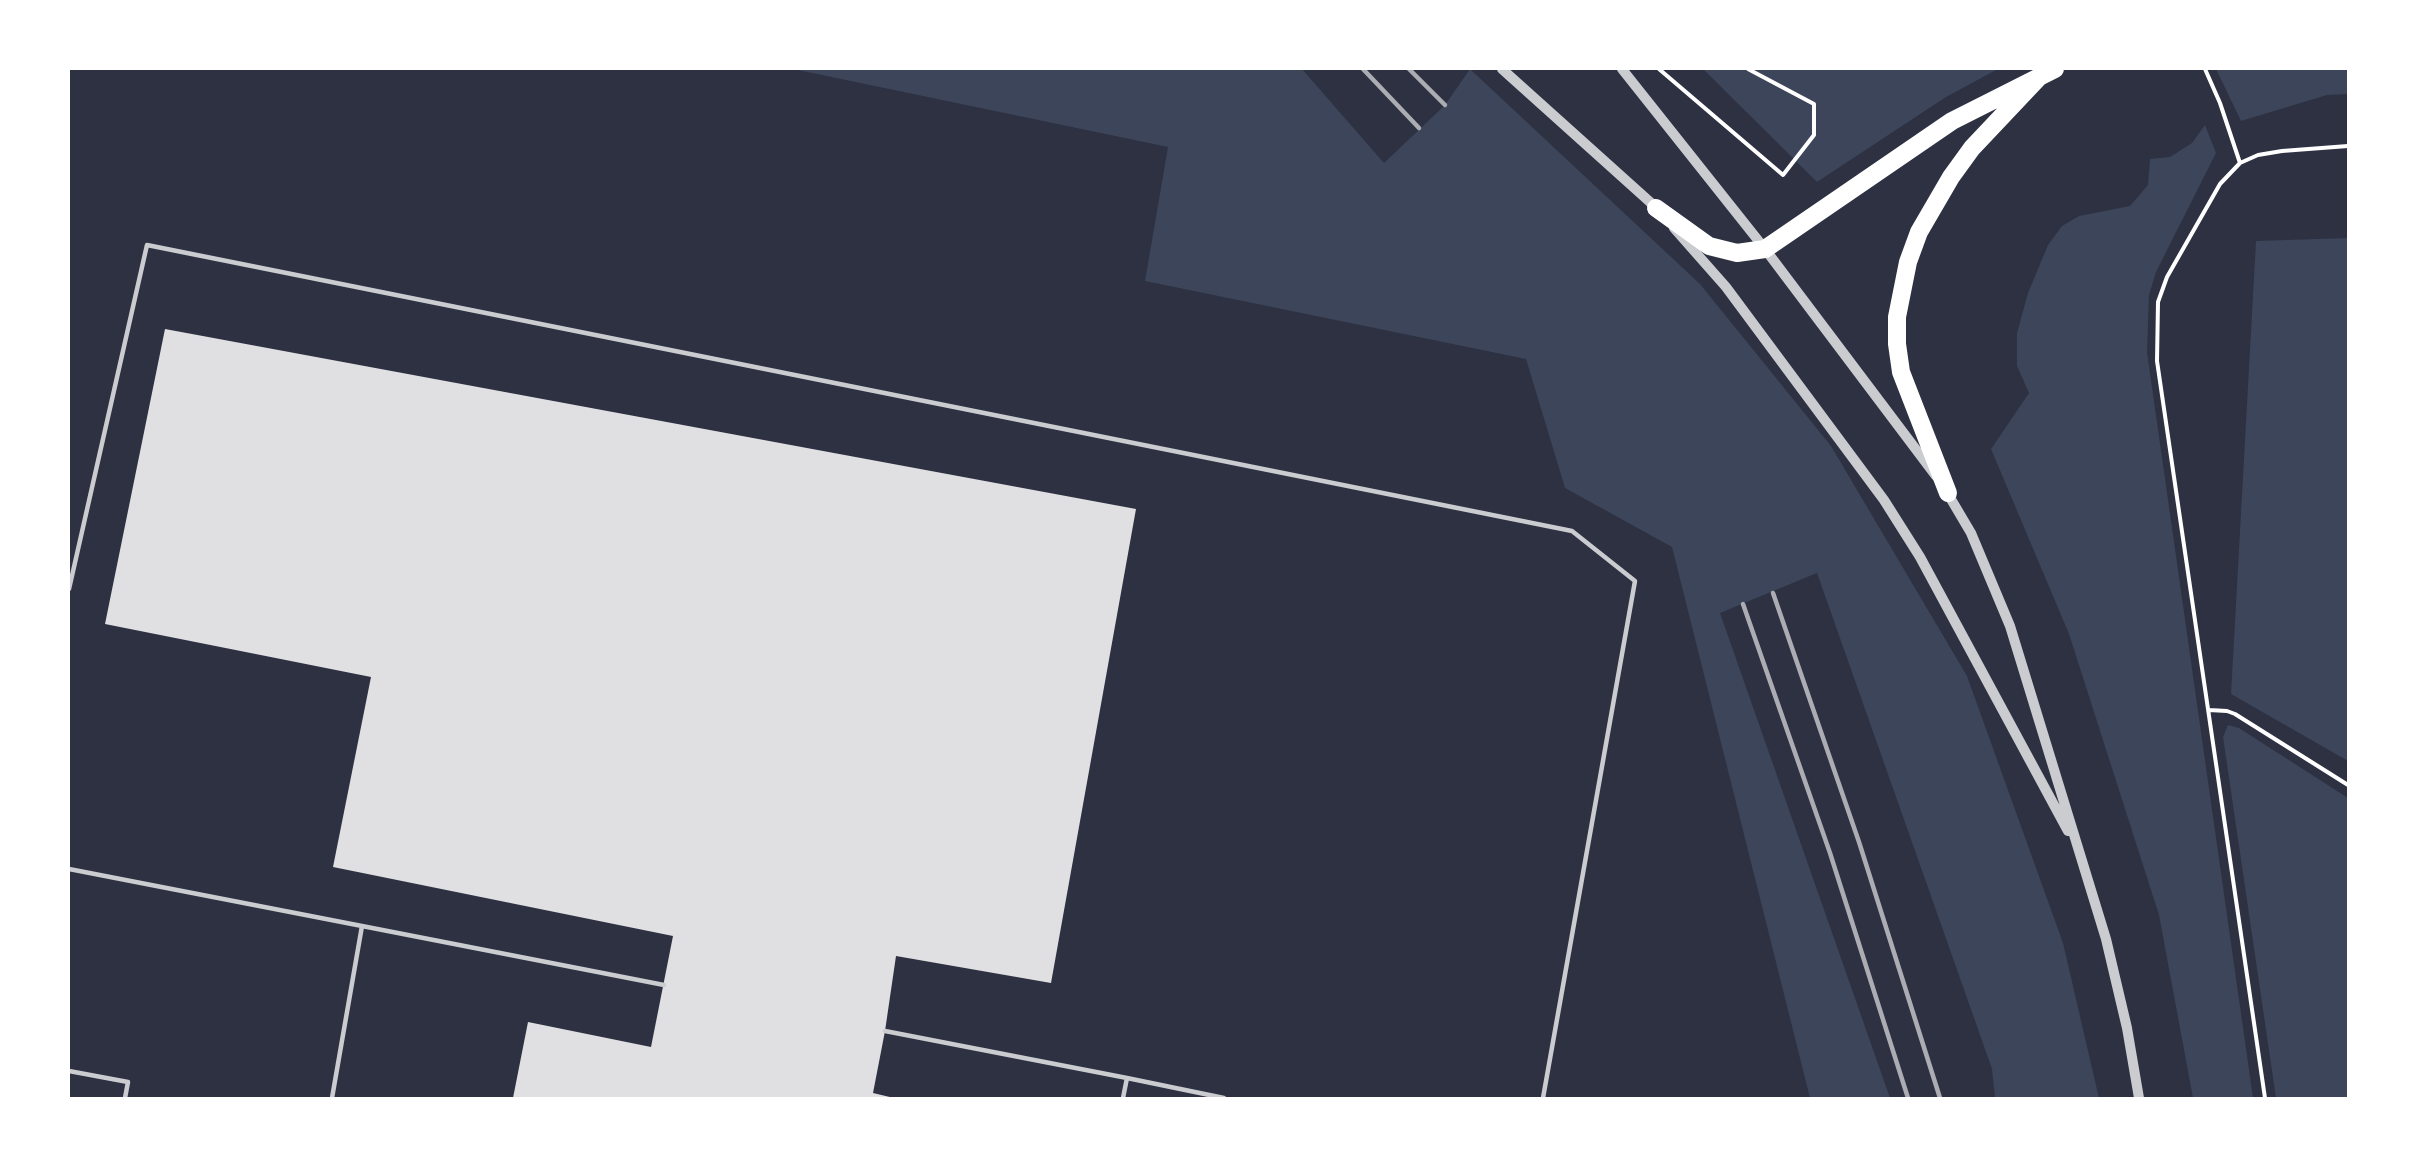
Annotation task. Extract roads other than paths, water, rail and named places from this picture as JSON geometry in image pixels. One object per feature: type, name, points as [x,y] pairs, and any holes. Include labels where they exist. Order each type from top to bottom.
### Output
[{"type":"highway","points":[[1656,208],[1709,246],[1737,253],[1765,249],[1952,121],[2048,72]]},
{"type":"highway","points":[[1948,493],[1901,372],[1897,344],[1897,317],[1904,279],[1919,232],[1933,204],[1951,177],[1972,148],[2048,72]]},
{"type":"street","points":[[1502,69],[1656,208],[1732,296],[1884,500],[1920,557],[2079,852]]},
{"type":"street","points":[[1622,69],[1765,249],[1948,493],[1971,533],[2010,626],[2106,939],[2127,1028],[2139,1098]]},
{"type":"lane","points":[[69,589],[147,245],[1572,531],[1635,580],[1543,1098]]},
{"type":"lane","points":[[69,869],[664,985]]},
{"type":"lane","points":[[332,1098],[362,926]]},
{"type":"lane","points":[[885,1031],[1224,1098]]},
{"type":"lane","points":[[69,1071],[128,1082],[125,1098]]},
{"type":"lane","points":[[1123,1098],[1127,1078]]},
{"type":"railway","points":[[1363,69],[1419,128]]},
{"type":"railway","points":[[1409,69],[1445,105]]},
{"type":"railway","points":[[1773,593],[1859,842],[1940,1098]]},
{"type":"railway","points":[[1743,604],[1830,853],[1908,1098]]}]
